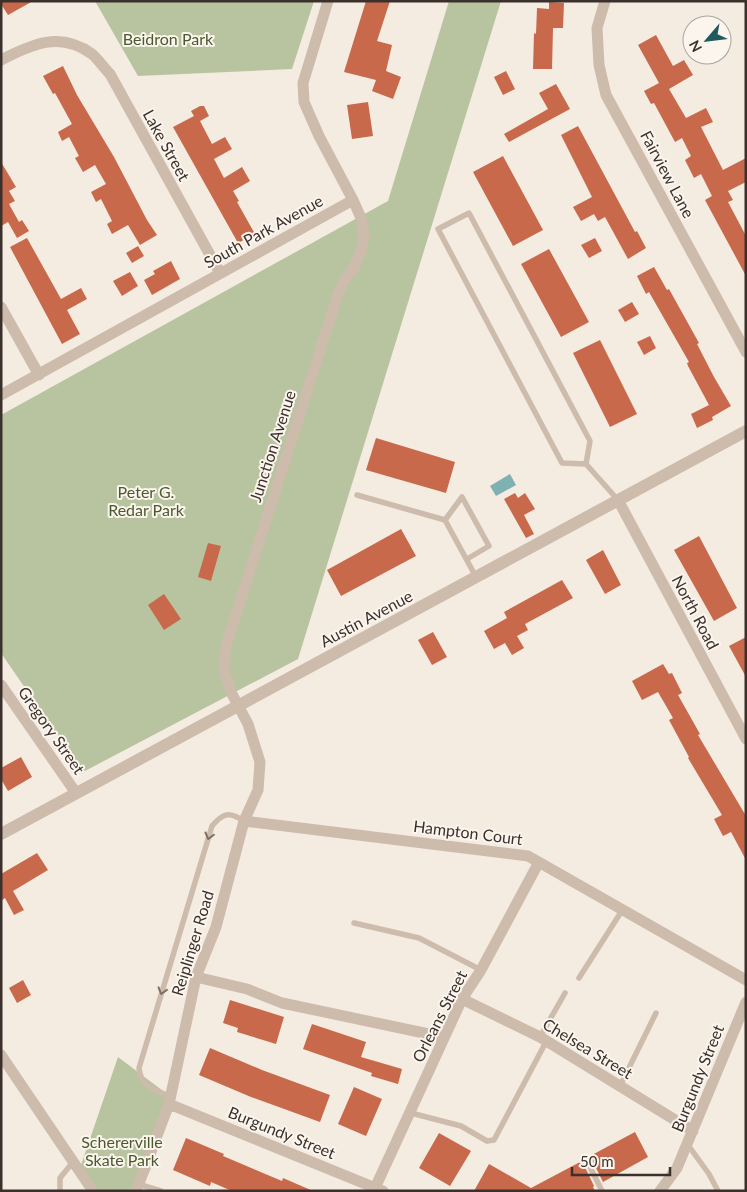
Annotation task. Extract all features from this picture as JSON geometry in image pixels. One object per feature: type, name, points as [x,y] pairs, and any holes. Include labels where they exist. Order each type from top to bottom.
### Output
[{"type":"street","points":[[328,1],[303,84],[304,102],[319,136],[354,200]]},
{"type":"street","name":"Fairview Lane","points":[[605,1],[597,28],[599,65],[606,95],[746,352]]},
{"type":"street","name":"Lake Street","points":[[1,60],[20,50],[48,41],[73,44],[92,54],[110,74],[220,273]]},
{"type":"street","name":"South Park Avenue","points":[[1,395],[354,200]]},
{"type":"street","name":"Junction Avenue","points":[[238,706],[224,672],[226,646],[338,294],[362,251],[364,234],[361,218],[354,200]]},
{"type":"street","points":[[1,307],[39,375]]},
{"type":"street","name":"Austin Avenue","points":[[1,834],[746,431]]},
{"type":"street","name":"North Road","points":[[618,500],[742,725],[746,739]]},
{"type":"street","name":"Gregory Street","points":[[1,685],[76,793]]},
{"type":"street","name":"Reiplinger Road","points":[[137,1187],[170,1100],[196,977],[216,927],[244,821],[258,790],[260,762],[248,724],[238,706]]},
{"type":"street","name":"Hampton Court","points":[[244,821],[528,856],[746,980]]},
{"type":"street","name":"Orleans Street","points":[[379,1189],[443,1037],[462,999],[481,970],[539,862]]},
{"type":"street","points":[[196,977],[248,989],[282,1003],[443,1037]]},
{"type":"street","name":"Chelsea Street","points":[[462,999],[544,1039],[693,1131]]},
{"type":"street","name":"Burgundy Street","points":[[660,1191],[677,1168],[746,1002]]},
{"type":"street","points":[[1,1055],[93,1191]]},
{"type":"street","name":"Burgundy Street","points":[[170,1100],[379,1189]]},
{"type":"lane","points":[[586,464],[590,441],[469,213],[438,229],[562,463],[586,464],[618,500]]},
{"type":"lane","points":[[357,495],[445,520],[476,577]]},
{"type":"lane","points":[[445,520],[462,497],[489,546],[467,559]]},
{"type":"lane","points":[[170,1100],[143,1083],[139,1068],[212,826],[225,814],[234,815],[244,821]]},
{"type":"lane","points":[[579,978],[623,909]]},
{"type":"lane","points":[[354,923],[419,938],[481,970]]},
{"type":"lane","points":[[411,1113],[461,1126],[487,1141],[494,1140],[565,993]]},
{"type":"lane","points":[[620,1086],[656,1013]]},
{"type":"lane","points":[[687,1144],[709,1174],[718,1191]]},
{"type":"lane","points":[[585,1157],[602,1191]]},
{"type":"lane","points":[[60,1191],[60,1178],[73,1162]]},
{"type":"lane","points":[[137,1187],[161,1191]]},
{"type":"green space","name":"Beidron Park","points":[[95,1],[314,1],[292,69],[138,76]]},
{"type":"green space","name":"Peter G. Redar Park","points":[[449,1],[501,1],[298,659],[83,772],[1,653],[1,415],[388,201]]},
{"type":"green space","name":"Schererville Skate Park","points":[[118,1057],[171,1097],[154,1161],[141,1191],[93,1191],[79,1171]]},
{"type":"water","points":[[510,474],[516,485],[496,496],[490,486]]},
{"type":"building","points":[[1,1],[33,1],[8,15]]},
{"type":"building","points":[[366,1],[390,1],[377,41],[392,45],[386,71],[401,77],[393,99],[372,91],[376,80],[344,72]]},
{"type":"building","points":[[549,2],[564,3],[563,28],[553,28],[552,69],[533,69],[537,8],[549,9]]},
{"type":"building","points":[[656,35],[673,66],[682,61],[682,65],[687,65],[693,75],[669,89],[686,118],[706,108],[713,122],[701,127],[723,170],[746,158],[746,182],[728,191],[733,200],[728,202],[746,236],[746,276],[705,200],[712,196],[701,174],[694,178],[685,160],[691,156],[682,138],[675,142],[654,103],[651,104],[644,91],[659,83],[638,45]]},
{"type":"building","points":[[63,66],[77,95],[157,235],[140,245],[128,225],[112,234],[107,224],[112,221],[101,199],[96,202],[91,192],[106,184],[95,165],[83,172],[75,158],[79,156],[69,137],[62,141],[58,132],[72,124],[43,76]]},
{"type":"building","points":[[506,71],[515,89],[503,95],[494,77]]},
{"type":"building","points":[[556,84],[570,109],[509,142],[504,134],[548,109],[539,93]]},
{"type":"building","points":[[368,102],[373,136],[352,139],[347,105]]},
{"type":"building","points":[[204,106],[209,116],[200,121],[212,144],[225,137],[232,149],[214,159],[224,178],[242,167],[250,181],[233,191],[255,234],[238,243],[173,127],[194,116],[191,111]]},
{"type":"building","points":[[578,126],[635,232],[637,231],[646,248],[628,259],[605,217],[598,221],[594,214],[581,221],[573,207],[592,197],[561,135]]},
{"type":"building","points":[[503,156],[543,230],[513,246],[473,172]]},
{"type":"building","points":[[1,162],[16,187],[9,191],[15,201],[9,204],[19,222],[22,220],[29,231],[17,238],[8,222],[1,226]]},
{"type":"building","points":[[27,238],[61,299],[81,288],[87,299],[67,310],[80,334],[62,344],[10,247]]},
{"type":"building","points":[[595,238],[602,251],[589,258],[581,245]]},
{"type":"building","points":[[138,246],[144,256],[132,263],[126,253]]},
{"type":"building","points":[[549,249],[589,322],[561,337],[521,264]]},
{"type":"building","points":[[171,261],[180,279],[152,295],[144,280],[155,274],[153,271]]},
{"type":"building","points":[[654,267],[667,290],[669,289],[699,343],[697,344],[731,406],[712,417],[713,420],[697,428],[691,414],[709,405],[688,366],[687,363],[689,362],[649,292],[646,294],[637,276]]},
{"type":"building","points":[[130,272],[138,286],[122,296],[113,281]]},
{"type":"building","points":[[632,302],[639,314],[625,322],[618,310]]},
{"type":"building","points":[[650,336],[656,348],[644,355],[637,342]]},
{"type":"building","points":[[600,340],[637,414],[610,427],[573,353]]},
{"type":"building","points":[[376,438],[455,462],[446,493],[366,470]]},
{"type":"building","points":[[515,493],[518,498],[525,493],[535,509],[524,515],[534,534],[526,538],[504,499]]},
{"type":"building","points":[[401,529],[416,556],[341,596],[327,570]]},
{"type":"building","points":[[699,536],[737,608],[714,621],[674,550]]},
{"type":"building","points":[[208,543],[221,546],[211,581],[198,577]]},
{"type":"building","points":[[603,550],[621,585],[605,594],[586,560]]},
{"type":"building","points":[[562,580],[573,598],[525,624],[528,630],[517,636],[524,648],[512,655],[505,643],[494,649],[484,631],[507,618],[504,612]]},
{"type":"building","points":[[164,594],[181,619],[164,630],[148,605]]},
{"type":"building","points":[[433,632],[447,657],[432,665],[418,640]]},
{"type":"building","points":[[746,637],[746,677],[729,646]]},
{"type":"building","points":[[663,664],[669,674],[672,673],[682,693],[678,695],[700,734],[698,735],[746,816],[746,860],[731,832],[723,836],[714,819],[722,815],[688,758],[669,720],[673,718],[658,692],[642,700],[632,681]]},
{"type":"building","points":[[21,757],[32,777],[8,791],[1,779],[1,768]]},
{"type":"building","points":[[37,853],[48,870],[13,891],[24,910],[14,915],[5,898],[1,901],[1,874]]},
{"type":"building","points":[[23,980],[31,995],[17,1003],[9,988]]},
{"type":"building","points":[[230,1000],[284,1017],[276,1044],[237,1032],[238,1028],[223,1023]]},
{"type":"building","points":[[312,1024],[366,1042],[361,1057],[402,1069],[398,1084],[371,1076],[372,1073],[303,1049]]},
{"type":"building","points":[[210,1048],[262,1070],[330,1095],[320,1122],[251,1097],[199,1075]]},
{"type":"building","points":[[354,1087],[382,1099],[366,1136],[338,1124]]},
{"type":"building","points":[[635,1132],[648,1157],[603,1182],[590,1156]]},
{"type":"building","points":[[439,1133],[471,1151],[450,1186],[419,1168]]},
{"type":"building","points":[[186,1138],[282,1181],[283,1178],[313,1191],[232,1191],[211,1182],[210,1186],[173,1170]]},
{"type":"building","points":[[582,1161],[595,1191],[474,1191],[489,1164],[531,1188]]}]
